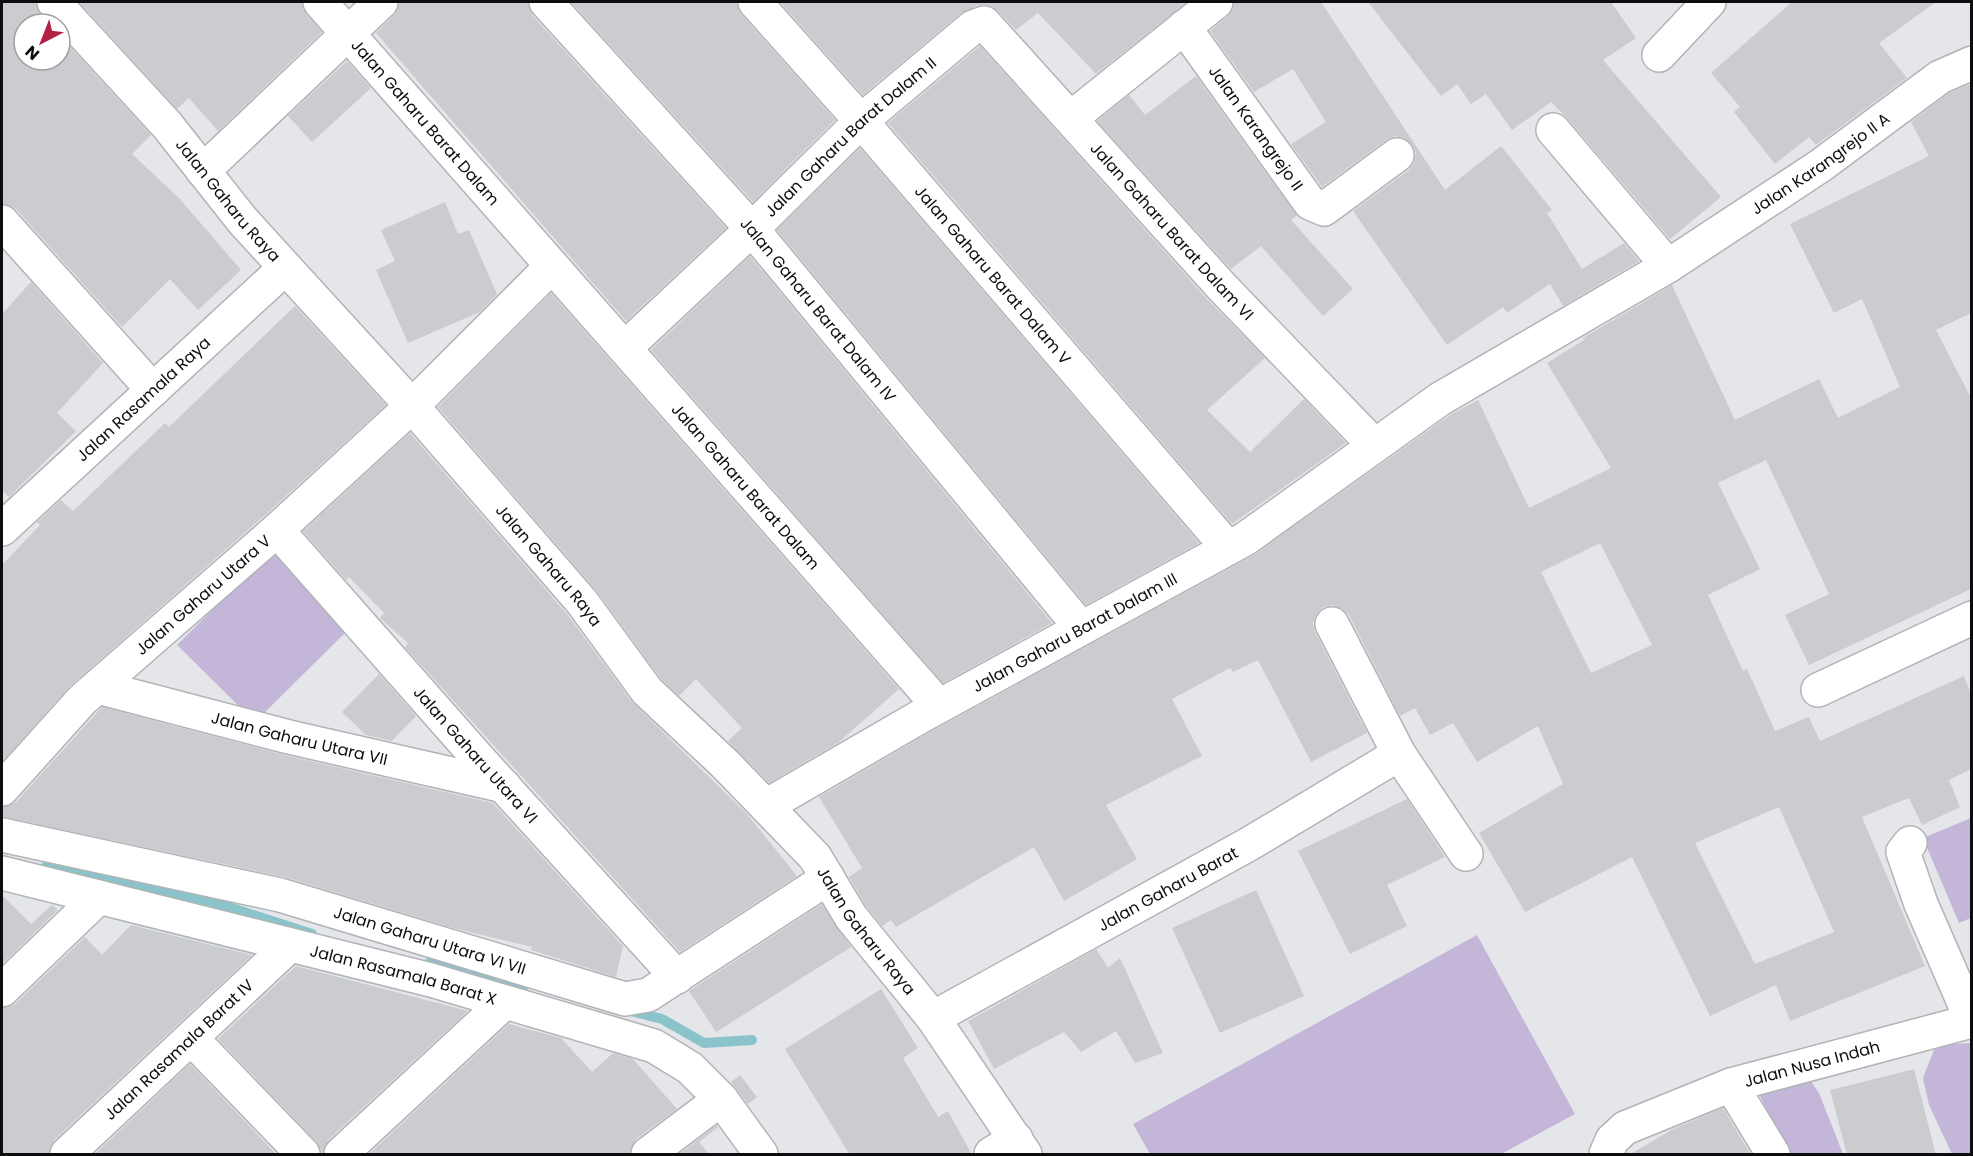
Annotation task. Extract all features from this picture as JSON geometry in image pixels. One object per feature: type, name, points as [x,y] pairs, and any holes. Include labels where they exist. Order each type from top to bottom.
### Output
[{"type":"street","name":"Jalan Gaharu Raya","points":[[54,2],[167,125],[285,268],[412,406],[582,602],[647,691],[766,806],[815,857],[851,917],[933,1018],[1013,1149]]},
{"type":"street","name":"Jalan Gaharu Barat Dalam","points":[[320,2],[939,706]]},
{"type":"street","name":"Jalan Gaharu Barat Dalam","points":[[203,171],[381,2]]},
{"type":"street","name":"Jalan Gaharu Barat Dalam IV","points":[[546,2],[752,230],[1081,628]]},
{"type":"street","name":"Jalan Gaharu Barat Dalam V","points":[[755,2],[861,121],[1228,548]]},
{"type":"street","points":[[1071,118],[1214,2]]},
{"type":"street","points":[[1659,55],[1709,2]]},
{"type":"street","name":"Jalan Gaharu Barat Dalam VI","points":[[973,27],[979,23],[988,26],[1222,287],[1374,445]]},
{"type":"street","name":"Jalan Gaharu Barat Dalam II","points":[[625,348],[752,230],[861,121],[973,27]]},
{"type":"street","name":"Jalan Karangrejo II","points":[[1184,27],[1310,203],[1324,209],[1397,155]]},
{"type":"street","name":"Jalan Karangrejo II A","points":[[1374,445],[1440,399],[1668,266],[1820,166],[1940,77],[1971,63]]},
{"type":"street","points":[[1553,130],[1668,266]]},
{"type":"street","points":[[7,239],[153,390]]},
{"type":"street","points":[[412,406],[552,266]]},
{"type":"street","name":"Jalan Rasamala Raya","points":[[2,529],[285,268]]},
{"type":"street","name":"Jalan Gaharu Utara V","points":[[2,789],[82,700],[277,530],[412,406]]},
{"type":"street","name":"Jalan Gaharu Barat Dalam III","points":[[766,806],[939,706],[1245,539],[1374,445]]},
{"type":"street","name":"Jalan Gaharu Utara VI","points":[[277,530],[504,786],[677,976]]},
{"type":"street","points":[[1818,690],[1971,618]]},
{"type":"street","points":[[1332,624],[1399,754],[1466,854]]},
{"type":"street","name":"Jalan Gaharu Utara VII","points":[[98,687],[289,736],[504,786]]},
{"type":"street","name":"Jalan Gaharu Barat","points":[[933,1018],[1249,844],[1399,754]]},
{"type":"street","name":"Jalan Gaharu Utara VI VII","points":[[2,835],[280,895],[624,999],[648,995],[828,878]]},
{"type":"street","points":[[1910,843],[1903,852],[1921,904],[1971,1021]]},
{"type":"street","name":"Jalan Rasamala Barat X","points":[[2,873],[290,945],[505,1002],[654,1046],[690,1068],[720,1099],[761,1155]]},
{"type":"street","points":[[2,990],[99,897]]},
{"type":"street","name":"Jalan Rasamala Barat IV","points":[[74,1152],[290,945]]},
{"type":"street","points":[[341,1155],[505,1002]]},
{"type":"street","name":"Jalan Nusa Indah","points":[[1773,1155],[1731,1085],[1971,1021]]},
{"type":"street","points":[[191,1038],[303,1155]]},
{"type":"street","points":[[1606,1155],[1612,1140],[1625,1128],[1731,1085]]},
{"type":"street","points":[[648,1155],[720,1099]]},
{"type":"shaded area","points":[[276,547],[353,625],[255,722],[177,645]]},
{"type":"shaded area","points":[[1971,818],[1971,918],[1959,923],[1923,838]]},
{"type":"shaded area","points":[[1477,935],[1575,1114],[1501,1154],[1150,1154],[1133,1124]]},
{"type":"shaded area","points":[[1971,1043],[1971,1154],[1952,1154],[1929,1105],[1923,1078],[1936,1045]]},
{"type":"shaded area","points":[[1810,1080],[1819,1093],[1843,1154],[1786,1154],[1757,1089]]},
{"type":"building","points":[[2,2],[36,2],[39,12],[12,12],[12,72],[72,72],[72,49],[151,135],[132,154],[179,198],[241,270],[198,310],[170,279],[122,327],[16,209],[2,204]]},
{"type":"building","points":[[79,2],[302,2],[306,14],[322,32],[218,131],[189,98],[177,109]]},
{"type":"building","points":[[399,2],[528,2],[532,15],[726,228],[626,321],[376,33],[394,15]]},
{"type":"building","points":[[571,2],[737,2],[741,14],[835,120],[753,202]]},
{"type":"building","points":[[780,2],[1187,2],[1096,74],[1038,13],[1016,30],[997,10],[988,5],[978,5],[961,13],[863,95]]},
{"type":"building","points":[[1234,2],[1321,2],[1445,190],[1501,146],[1552,210],[1547,213],[1582,269],[1624,243],[1639,261],[1563,306],[1550,284],[1507,313],[1503,307],[1447,345],[1353,211],[1409,170],[1414,163],[1416,153],[1412,144],[1404,138],[1395,136],[1386,140],[1322,187],[1291,144],[1326,122],[1293,69],[1254,92],[1210,31],[1228,16]]},
{"type":"building","points":[[1368,2],[1611,2],[1636,38],[1603,60],[1721,197],[1670,239],[1551,102],[1512,130],[1486,94],[1471,104],[1457,84],[1441,96]]},
{"type":"building","points":[[1792,2],[1936,2],[1879,43],[1907,78],[1816,145],[1809,137],[1775,164],[1734,112],[1740,107],[1711,73]]},
{"type":"building","points":[[980,46],[1208,300],[1265,358],[1207,410],[1250,452],[1304,399],[1346,443],[1232,524],[888,123]]},
{"type":"building","points":[[347,61],[371,88],[312,142],[288,116]]},
{"type":"building","points":[[1196,76],[1297,216],[1291,220],[1353,289],[1323,316],[1261,246],[1231,269],[1097,121],[1129,95],[1145,115]]},
{"type":"building","points":[[1971,84],[1971,313],[1936,330],[1971,398],[1971,589],[1809,665],[1785,615],[1829,594],[1766,460],[1718,483],[1760,569],[1708,595],[1743,671],[1747,669],[1775,731],[1809,717],[1820,741],[1964,676],[1971,694],[1971,769],[1949,780],[1960,807],[1922,825],[1909,798],[1862,817],[1925,966],[1790,1021],[1776,985],[1710,1016],[1632,857],[1525,912],[1479,833],[1563,784],[1538,726],[1477,762],[1453,723],[1430,735],[1415,708],[1400,716],[1349,615],[1343,609],[1333,605],[1324,607],[1317,613],[1313,623],[1315,632],[1367,733],[1311,762],[1258,660],[1233,672],[1230,668],[1172,699],[1202,756],[1106,805],[1137,859],[1064,901],[1034,847],[896,927],[891,920],[882,926],[866,906],[849,877],[862,868],[819,797],[932,731],[1254,555],[1450,415],[1478,400],[1529,508],[1611,468],[1547,363],[1584,340],[1583,338],[1672,285],[1735,420],[1819,379],[1838,418],[1900,387],[1862,299],[1834,313],[1790,224],[1929,156],[1911,122],[1949,93]],"holes":[[[1600,543],[1652,645],[1591,673],[1541,572]],[[1779,807],[1834,932],[1755,964],[1695,843]]]},
{"type":"building","points":[[860,148],[1199,543],[1086,605],[777,230]]},
{"type":"building","points":[[445,202],[458,234],[469,230],[497,294],[480,312],[408,343],[376,270],[395,261],[381,230]]},
{"type":"building","points":[[750,256],[1052,623],[943,683],[651,350]]},
{"type":"building","points":[[31,282],[103,363],[57,413],[76,431],[9,497],[2,490],[2,314]]},
{"type":"building","points":[[551,293],[899,689],[839,742],[769,783],[728,741],[742,728],[696,679],[679,696],[661,679],[596,590],[438,407]]},
{"type":"building","points":[[295,306],[386,405],[264,516],[70,686],[2,762],[2,565],[40,525],[37,522],[61,500],[73,511],[165,423],[169,427]]},
{"type":"building","points":[[410,433],[567,614],[632,702],[747,814],[797,876],[680,952],[405,647],[408,643],[380,618],[384,613],[349,577],[346,580],[303,531]]},
{"type":"building","points":[[379,674],[416,716],[392,741],[366,735],[342,712]]},
{"type":"building","points":[[102,707],[284,755],[493,803],[623,946],[616,977],[531,950],[532,947],[453,928],[285,877],[2,817],[2,807],[16,802]]},
{"type":"building","points":[[1407,799],[1445,857],[1387,885],[1407,926],[1350,954],[1298,851]]},
{"type":"building","points":[[1256,890],[1304,996],[1220,1033],[1172,928]]},
{"type":"building","points":[[2,895],[31,924],[52,905],[58,910],[2,964]]},
{"type":"building","points":[[822,904],[851,947],[716,1032],[689,991]]},
{"type":"building","points":[[131,925],[252,955],[54,1140],[49,1155],[2,1155],[2,1008],[15,1004],[85,937],[102,955]]},
{"type":"building","points":[[1096,949],[1108,968],[1120,958],[1163,1053],[1135,1063],[1116,1031],[1081,1052],[1064,1032],[994,1069],[968,1021]]},
{"type":"building","points":[[296,966],[468,1011],[328,1140],[323,1155],[316,1141],[218,1039]]},
{"type":"building","points":[[881,989],[918,1048],[903,1058],[938,1117],[948,1111],[972,1155],[850,1155],[785,1049]]},
{"type":"building","points":[[509,1024],[561,1038],[592,1072],[613,1053],[633,1059],[677,1109],[636,1139],[630,1155],[368,1155]]},
{"type":"building","points":[[190,1064],[277,1155],[94,1155]]},
{"type":"building","points":[[1914,1069],[1936,1155],[1847,1155],[1830,1090]]},
{"type":"building","points":[[740,1075],[757,1097],[748,1104],[731,1082]]},
{"type":"building","points":[[1723,1108],[1751,1155],[1629,1155],[1673,1129]]},
{"type":"building","points":[[717,1125],[718,1127],[699,1142],[710,1155],[678,1155]]},
{"type":"waterway","points":[[45,867],[210,901],[312,934]]},
{"type":"waterway","points":[[429,963],[525,985]]},
{"type":"waterway","points":[[627,1010],[662,1019],[704,1043],[752,1040]]}]
